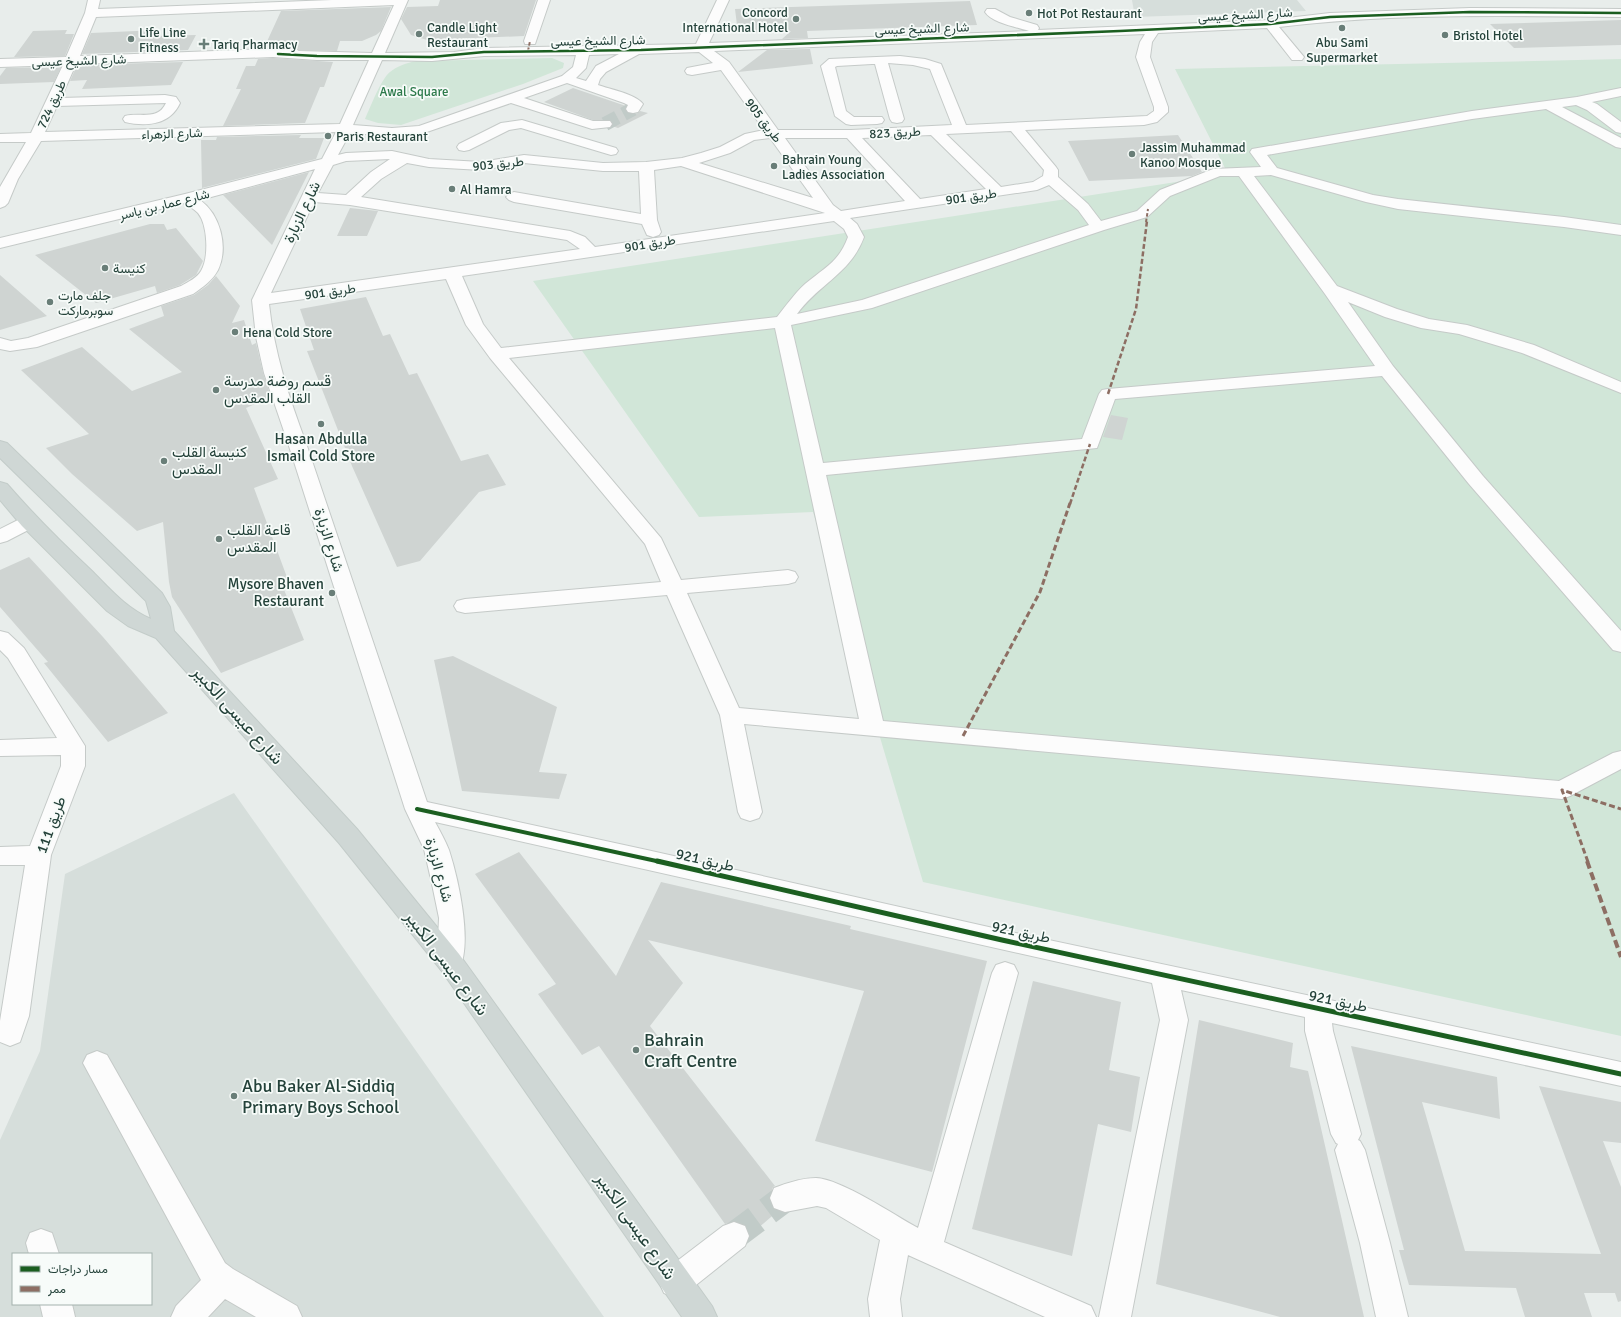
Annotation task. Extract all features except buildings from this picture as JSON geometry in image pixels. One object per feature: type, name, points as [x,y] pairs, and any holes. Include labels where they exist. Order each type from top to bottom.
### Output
[{"type":"main road","points":[[0,447],[155,598],[159,607],[164,633]]},
{"type":"main road","name":"شارع عيسى الكبير","points":[[0,488],[29,522],[124,613],[136,621],[164,633],[348,836],[450,962],[701,1317]]},
{"type":"main road","points":[[29,522],[63,508]]},
{"type":"street","name":"طريق 724","points":[[0,203],[5,179],[36,137],[91,14],[94,0]]},
{"type":"street","points":[[91,14],[296,2],[402,0]]},
{"type":"street","name":"شارع الزبارة","points":[[402,0],[344,128],[317,179],[260,300],[262,319],[272,369],[287,419],[297,443],[417,809],[436,850],[452,918],[450,962]]},
{"type":"street","points":[[530,41],[544,0]]},
{"type":"street","points":[[701,47],[723,0]]},
{"type":"street","points":[[1391,2],[1405,9],[1420,12],[1448,13]]},
{"type":"street","points":[[1330,17],[1374,11],[1376,4]]},
{"type":"street","points":[[979,36],[986,25],[990,6],[1006,20],[1048,33]]},
{"type":"street","name":"شارع الشيخ عيسى","points":[[1566,13],[1574,11],[1621,8]]},
{"type":"street","name":"شارع الشيخ عيسى","points":[[0,63],[278,54],[303,56],[379,53],[454,56],[484,52],[641,50],[1270,24],[1330,17],[1448,13],[1621,13]]},
{"type":"street","name":"شارع الشيخ عيسى","points":[[1313,20],[1350,22],[1477,18],[1507,13]]},
{"type":"street","points":[[1270,24],[1297,57]]},
{"type":"street","points":[[1015,127],[1144,122],[1158,116],[1161,112],[1161,107],[1143,57],[1146,42],[1154,29]]},
{"type":"street","name":"طريق 905","points":[[701,47],[724,66],[832,212]]},
{"type":"street","points":[[591,86],[592,78],[596,72],[604,66],[641,50]]},
{"type":"street","points":[[344,128],[379,133],[400,133],[420,130],[567,78],[579,68],[584,51]]},
{"type":"street","points":[[908,59],[936,67],[959,124],[897,119],[851,120],[844,117],[840,113],[828,66],[834,62],[908,59]]},
{"type":"street","points":[[881,60],[897,119]]},
{"type":"street","points":[[692,71],[724,66]]},
{"type":"street","points":[[567,78],[634,102],[636,106],[633,109]]},
{"type":"street","points":[[1272,171],[1257,152],[1472,115],[1550,106],[1621,92]]},
{"type":"street","points":[[510,98],[592,125],[604,124]]},
{"type":"street","points":[[52,102],[165,99],[171,100],[173,103],[171,111],[166,116],[157,119],[118,120]]},
{"type":"street","points":[[1577,101],[1592,107],[1621,129]]},
{"type":"street","points":[[1550,106],[1621,144]]},
{"type":"street","points":[[42,122],[58,122]]},
{"type":"street","name":"طريق 823","points":[[775,133],[851,134],[934,130],[959,124],[1015,127]]},
{"type":"street","points":[[464,146],[506,126],[514,125],[529,126],[611,151]]},
{"type":"street","points":[[1015,127],[1050,170],[1050,178],[1083,207],[1098,227]]},
{"type":"street","name":"شارع الزهراء","points":[[0,138],[344,128]]},
{"type":"street","points":[[1593,128],[1621,129]]},
{"type":"street","points":[[934,130],[998,192]]},
{"type":"street","name":"طريق 903","points":[[327,162],[362,156],[392,155],[442,164],[488,166],[506,161],[524,159],[603,167],[646,166],[682,162],[705,157],[725,150],[750,137],[760,134],[775,133]]},
{"type":"street","points":[[488,166],[553,134]]},
{"type":"street","points":[[851,134],[916,204]]},
{"type":"street","points":[[350,200],[376,174],[406,157]]},
{"type":"street","name":"شارع عمار بن ياسر","points":[[0,243],[188,198],[327,162]]},
{"type":"street","name":"طريق 903","points":[[682,162],[832,212]]},
{"type":"street","points":[[646,166],[649,220],[656,242]]},
{"type":"street","points":[[496,354],[782,322],[866,304],[1098,227],[1142,214],[1165,193],[1218,172],[1272,171],[1371,200],[1621,230]]},
{"type":"street","points":[[1243,172],[1331,290],[1387,370],[1476,480],[1621,645]]},
{"type":"street","name":"طريق 901","points":[[260,300],[452,274],[590,253],[832,212],[916,204],[1037,186],[1050,178]]},
{"type":"street","points":[[309,197],[350,200],[570,236],[584,243],[590,253]]},
{"type":"street","points":[[514,197],[649,220]]},
{"type":"street","points":[[0,343],[10,346],[31,344],[187,290],[206,276],[214,261],[212,232],[204,212],[188,198]]},
{"type":"street","points":[[782,322],[804,294],[837,268],[850,251],[856,237],[851,227],[832,212]]},
{"type":"street","points":[[0,229],[7,234],[21,238]]},
{"type":"street","points":[[452,274],[475,325],[496,354],[654,542],[731,715],[750,812]]},
{"type":"street","points":[[1331,290],[1398,316],[1427,324],[1461,329],[1503,340],[1621,388]]},
{"type":"street","points":[[782,322],[873,729]]},
{"type":"street","points":[[815,470],[1090,444],[1108,394],[1387,370]]},
{"type":"street","points":[[0,521],[29,522]]},
{"type":"street","points":[[0,537],[29,522]]},
{"type":"street","points":[[465,606],[788,577]]},
{"type":"street","points":[[0,638],[16,653],[73,746],[0,748]]},
{"type":"street","points":[[731,715],[1562,790],[1621,759]]},
{"type":"street","name":"طريق 111","points":[[10,1034],[15,1016],[39,855],[73,766],[73,746]]},
{"type":"street","name":"طريق 921","points":[[417,809],[647,859],[820,900],[1621,1074]]},
{"type":"street","points":[[0,856],[39,855]]},
{"type":"street","points":[[927,1249],[1005,973]]},
{"type":"street","points":[[1115,1317],[1174,1020],[1164,975]]},
{"type":"street","name":"طريق 921","points":[[1318,1008],[1319,1032],[1375,1243],[1392,1317]]},
{"type":"street","points":[[97,1063],[214,1273],[222,1280],[286,1317]]},
{"type":"street","points":[[785,1198],[817,1192],[834,1196],[927,1249],[1080,1317]]},
{"type":"street","points":[[886,1317],[884,1299],[897,1233]]},
{"type":"street","points":[[675,1282],[734,1236]]},
{"type":"street","points":[[187,1317],[222,1280]]},
{"type":"street","points":[[56,1305],[59,1317]]},
{"type":"shaded area","points":[[1132,0],[1297,0],[1306,11],[1135,17]]},
{"type":"shaded area","name":"Abu Baker Al-Siddiq Primary Boys School","points":[[234,793],[604,1317],[0,1317],[0,1140],[40,1051],[65,874]]},
{"type":"green space","name":"Awal Square","points":[[552,58],[564,63],[563,68],[523,84],[401,125],[378,123],[365,119],[383,81],[390,72],[406,64],[416,61]]},
{"type":"green space","points":[[1621,59],[1621,1036],[923,882],[813,512],[699,517],[533,281],[1228,174],[1175,69]]},
{"type":"tunnel","points":[[605,124],[633,109]]},
{"type":"tunnel","points":[[734,1236],[785,1198]]},
{"type":"marked path","points":[[528,51],[530,41]]},
{"type":"marked path","points":[[1108,394],[1136,309],[1148,209]]},
{"type":"marked path","points":[[963,736],[1040,592],[1090,444]]},
{"type":"marked path","points":[[1621,809],[1562,790],[1621,957]]},
{"type":"cycle path","points":[[278,54],[317,56],[432,57],[484,52],[641,50],[1120,31],[1270,24],[1330,17],[1470,12],[1621,13]]},
{"type":"cycle path","points":[[417,809],[647,859],[1002,940],[1621,1074]]},
{"type":"place","name":"Hot Pot Restaurant","points":[[1029,13]]},
{"type":"place","name":"Concord International Hotel","points":[[796,19]]},
{"type":"place","name":"Abu Sami Supermarket","points":[[1342,28]]},
{"type":"place","name":"Candle Light Restaurant","points":[[419,34]]},
{"type":"place","name":"Bristol Hotel","points":[[1445,35]]},
{"type":"place","name":"Life Line Fitness","points":[[131,39]]},
{"type":"place","name":"Tariq Pharmacy","points":[[204,44]]},
{"type":"place","name":"Paris Restaurant","points":[[328,136]]},
{"type":"place","name":"Jassim Muhammad Kanoo Mosque","points":[[1132,154]]},
{"type":"place","name":"Bahrain Young Ladies Association","points":[[774,166]]},
{"type":"place","name":"Al Hamra","points":[[452,189]]},
{"type":"place","name":"كنيسة","points":[[105,268]]},
{"type":"place","name":"جلف مارت سوبرماركت","points":[[50,302]]},
{"type":"place","name":"Hena Cold Store","points":[[235,332]]},
{"type":"place","name":"قسم روضة مدرسة القلب المقدس","points":[[216,390]]},
{"type":"place","name":"Hasan Abdulla Ismail Cold Store","points":[[321,424]]},
{"type":"place","name":"كنيسة القلب المقدس","points":[[164,461]]},
{"type":"place","name":"قاعة القلب المقدس","points":[[219,539]]},
{"type":"place","name":"Mysore Bhaven Restaurant","points":[[332,593]]},
{"type":"place","name":"Bahrain Craft Centre","points":[[636,1050]]},
{"type":"place","name":"Abu Baker Al-Siddiq Primary Boys School","points":[[234,1096]]}]
